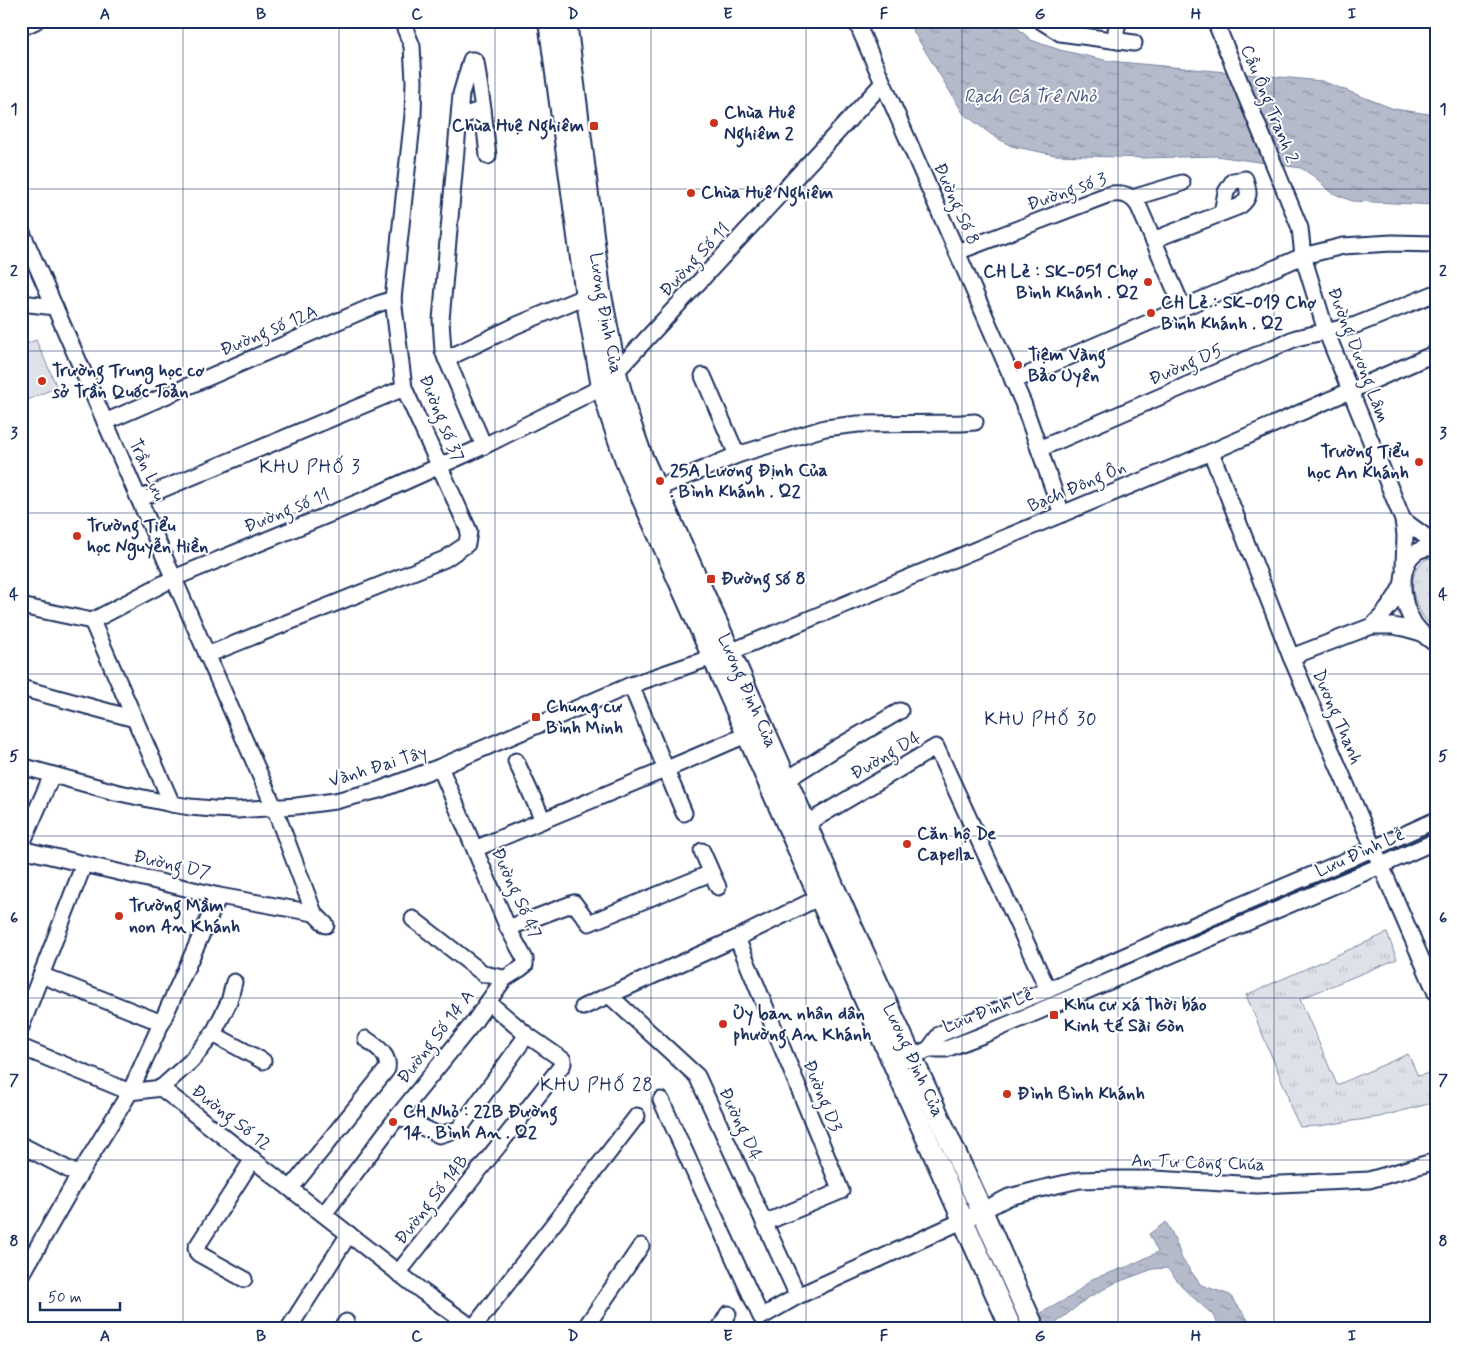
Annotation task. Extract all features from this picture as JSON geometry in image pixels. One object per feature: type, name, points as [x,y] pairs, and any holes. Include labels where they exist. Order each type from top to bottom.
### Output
[{"type":"main road","name":"Lương Định Của","points":[[549,21],[586,296],[602,387],[627,464],[786,780],[806,824],[828,893],[1011,1328]]},
{"type":"main road","name":"Lương Định Của","points":[[566,21],[600,290],[616,373],[627,414],[642,457],[722,654],[748,734],[828,893],[920,1053],[982,1211],[1034,1328]]},
{"type":"street","points":[[21,28],[36,21]]},
{"type":"street","name":"Đường số 37","points":[[208,655],[445,558],[468,544],[469,531],[404,388],[393,299],[413,115],[414,81],[412,46],[402,21]]},
{"type":"street","name":"Đường Số 8","points":[[856,21],[1023,403],[1062,514]]},
{"type":"street","points":[[1041,21],[1060,33],[1134,43]]},
{"type":"street","points":[[1117,40],[1116,30],[1118,22],[1121,21]]},
{"type":"street","name":"Cầu Ông Tranh 2","points":[[1215,21],[1289,201]]},
{"type":"street","points":[[484,446],[443,351],[441,320],[461,94],[472,60],[476,62],[488,156]]},
{"type":"street","name":"Đường Số 11","points":[[602,387],[882,84]]},
{"type":"street","points":[[459,117],[483,109]]},
{"type":"street","points":[[1132,198],[1182,183]]},
{"type":"street","name":"Đường số 3","points":[[957,252],[1107,195],[1120,193],[1132,198],[1139,207],[1183,308]]},
{"type":"street","name":"Đường Dương Lâm","points":[[1289,201],[1300,228],[1303,256],[1326,331],[1402,520],[1405,535],[1403,584]]},
{"type":"street","points":[[1153,240],[1222,213]]},
{"type":"street","name":"Trần Lựu","points":[[21,230],[274,806]]},
{"type":"street","points":[[1013,381],[1303,256],[1344,246],[1392,243],[1436,244]]},
{"type":"street","name":"Đường D5","points":[[1039,449],[1293,340],[1356,325],[1436,293]]},
{"type":"street","points":[[446,359],[517,325],[586,296]]},
{"type":"street","name":"Đường số 12A","points":[[105,422],[393,299]]},
{"type":"street","points":[[21,303],[55,306]]},
{"type":"street","name":"Bạch Đông Ôn","points":[[722,654],[1211,452],[1436,353]]},
{"type":"street","points":[[703,376],[737,455]]},
{"type":"street","name":"Đường số 11","points":[[174,578],[364,500],[484,446],[602,387]]},
{"type":"street","points":[[139,500],[404,388]]},
{"type":"street","points":[[656,489],[737,455],[825,428],[858,424],[961,424],[975,422]]},
{"type":"street","name":"Dương Thanh","points":[[1211,452],[1291,657],[1436,993]]},
{"type":"street","points":[[1402,520],[1436,544]]},
{"type":"street","points":[[1404,568],[1407,561],[1414,554],[1426,548],[1436,548]]},
{"type":"street","points":[[21,606],[92,621],[174,578]]},
{"type":"street","points":[[1372,626],[1391,606],[1403,584]]},
{"type":"street","points":[[1403,584],[1405,604],[1410,616],[1422,634]]},
{"type":"street","points":[[92,621],[172,804]]},
{"type":"street","points":[[1291,657],[1372,626],[1404,628],[1422,634],[1436,644]]},
{"type":"street","name":"Vành Đai Tây","points":[[21,766],[115,792],[172,804],[237,810],[306,805],[358,796],[379,790],[440,767],[631,685],[722,654]]},
{"type":"street","points":[[631,685],[684,813]]},
{"type":"street","points":[[21,688],[135,719]]},
{"type":"street","points":[[786,780],[900,711]]},
{"type":"street","points":[[476,848],[666,770],[748,734]]},
{"type":"street","name":"Đường D4","points":[[806,824],[936,748],[1048,990]]},
{"type":"street","points":[[516,761],[543,820]]},
{"type":"street","name":"Đường Số 47","points":[[440,767],[476,848],[508,928],[524,959],[524,965],[520,970],[504,979]]},
{"type":"street","points":[[21,848],[52,775]]},
{"type":"street","points":[[274,806],[314,913],[326,925]]},
{"type":"street","name":"Lưu Đình Lễ","points":[[920,1053],[940,1034],[1048,990],[1217,915],[1374,849],[1436,820]]},
{"type":"street","name":"Lưu Đình Lễ","points":[[920,1053],[946,1049],[983,1035],[1380,866],[1436,840]]},
{"type":"street","name":"Đường D7","points":[[21,848],[219,896],[314,913]]},
{"type":"street","points":[[702,851],[718,888]]},
{"type":"street","points":[[21,1027],[84,864]]},
{"type":"street","points":[[508,928],[574,903],[589,923],[711,873]]},
{"type":"street","points":[[583,1007],[737,938],[828,893]]},
{"type":"street","points":[[21,1276],[78,1175],[130,1092],[219,896]]},
{"type":"street","points":[[413,919],[484,974],[499,976],[504,979]]},
{"type":"street","name":"Đường D3","points":[[737,938],[841,1191],[764,1223]]},
{"type":"street","points":[[41,975],[162,1023]]},
{"type":"street","name":"Đường Số 14 A","points":[[324,1214],[398,1116],[474,1022],[504,979]]},
{"type":"street","points":[[21,1047],[130,1092],[161,1088],[191,1061],[213,1034],[229,1002],[234,982]]},
{"type":"street","name":"Đường D4","points":[[610,996],[696,1076],[798,1296]]},
{"type":"street","name":"Đường Số 14B","points":[[398,1273],[563,1064],[563,1060],[527,1035],[488,1002]]},
{"type":"street","points":[[213,1034],[263,1060]]},
{"type":"street","points":[[398,1116],[439,1135],[459,1129],[527,1035]]},
{"type":"street","points":[[292,1188],[387,1069],[388,1064],[383,1054],[366,1039]]},
{"type":"street","name":"Đường Số 12","points":[[161,1088],[292,1188],[398,1273],[473,1328]]},
{"type":"street","name":"An Tư Công Chúa","points":[[661,1100],[761,1317],[798,1296],[964,1220],[1009,1197],[1080,1180],[1155,1179],[1257,1185],[1368,1180],[1436,1161]]},
{"type":"street","points":[[473,1328],[637,1116]]},
{"type":"street","points":[[21,1145],[78,1175]]},
{"type":"street","points":[[244,1278],[199,1254],[196,1248],[253,1159]]},
{"type":"street","points":[[289,1328],[349,1234]]},
{"type":"street","points":[[585,1328],[641,1246]]},
{"type":"street","points":[[720,1328],[728,1314]]},
{"type":"green space","points":[[36,340],[57,387],[28,400],[21,383],[21,346]]},
{"type":"green space","points":[[1428,558],[1436,560],[1436,631],[1422,615],[1414,594],[1414,574],[1419,565]]},
{"type":"green space","points":[[1387,933],[1397,959],[1300,999],[1337,1085],[1408,1054],[1418,1076],[1436,1071],[1436,1102],[1379,1117],[1300,1127],[1246,995]]},
{"type":"water","name":"Rạch Cá Trê Nhỏ","points":[[907,21],[1010,21],[1031,40],[1060,50],[1109,61],[1322,81],[1394,109],[1436,115],[1436,205],[1352,201],[1330,192],[1315,177],[1301,168],[1216,156],[1144,158],[1055,155],[1011,146],[992,135],[963,113]]},
{"type":"water","points":[[1166,1222],[1182,1259],[1201,1285],[1230,1295],[1254,1328],[1221,1328],[1212,1314],[1186,1291],[1167,1268],[1153,1269],[1115,1283],[1086,1299],[1050,1328],[1037,1328],[1037,1317],[1041,1313],[1072,1296],[1092,1279],[1129,1266],[1158,1252],[1149,1234]]},
{"type":"place","name":"Chùa Huê Nghiêm 2","points":[[714,123]]},
{"type":"place","name":"Chùa Huệ Nghiêm","points":[[594,126]]},
{"type":"place","name":"Chùa Huê Nghiêm","points":[[691,193]]},
{"type":"place","name":"CH Lẻ : SK-051 Chợ Bình Khánh . Q2","points":[[1148,282]]},
{"type":"place","name":"CH Lẻ : SK-019 Chợ Bình Khánh . Q2","points":[[1151,313]]},
{"type":"place","name":"Tiệm Vàng Bảo Uyên","points":[[1018,365]]},
{"type":"place","name":"Trường Trung học cơ sở Trần Quốc Toản","points":[[42,381]]},
{"type":"place","name":"Trường Tiểu học An Khánh","points":[[1419,462]]},
{"type":"place","name":"25A Lương Định Của . Bình Khánh . Q2","points":[[660,481]]},
{"type":"place","name":"Trường Tiểu học Nguyễn Hiền","points":[[77,536]]},
{"type":"place","name":"Đường số 8","points":[[711,579]]},
{"type":"place","name":"Chung cư Bình Minh","points":[[536,717]]},
{"type":"place","name":"Căn hộ De Capella","points":[[907,844]]},
{"type":"place","name":"Trường Mầm non An Khánh","points":[[119,916]]},
{"type":"place","name":"Khu cư xá Thời báo Kinh tế Sài Gòn","points":[[1054,1015]]},
{"type":"place","name":"Ủy ban nhân dân phường An Khánh","points":[[723,1024]]},
{"type":"place","name":"Đình Bình Khánh","points":[[1007,1094]]},
{"type":"place","name":"CH Nhỏ : 22B Đường 14 . Bình An . Q2","points":[[393,1122]]},
{"type":"district","name":"KHU PHỐ 3","points":[[310,467]]},
{"type":"district","name":"KHU PHỐ 30","points":[[1041,719]]},
{"type":"district","name":"KHU PHỐ 28","points":[[597,1085]]}]
